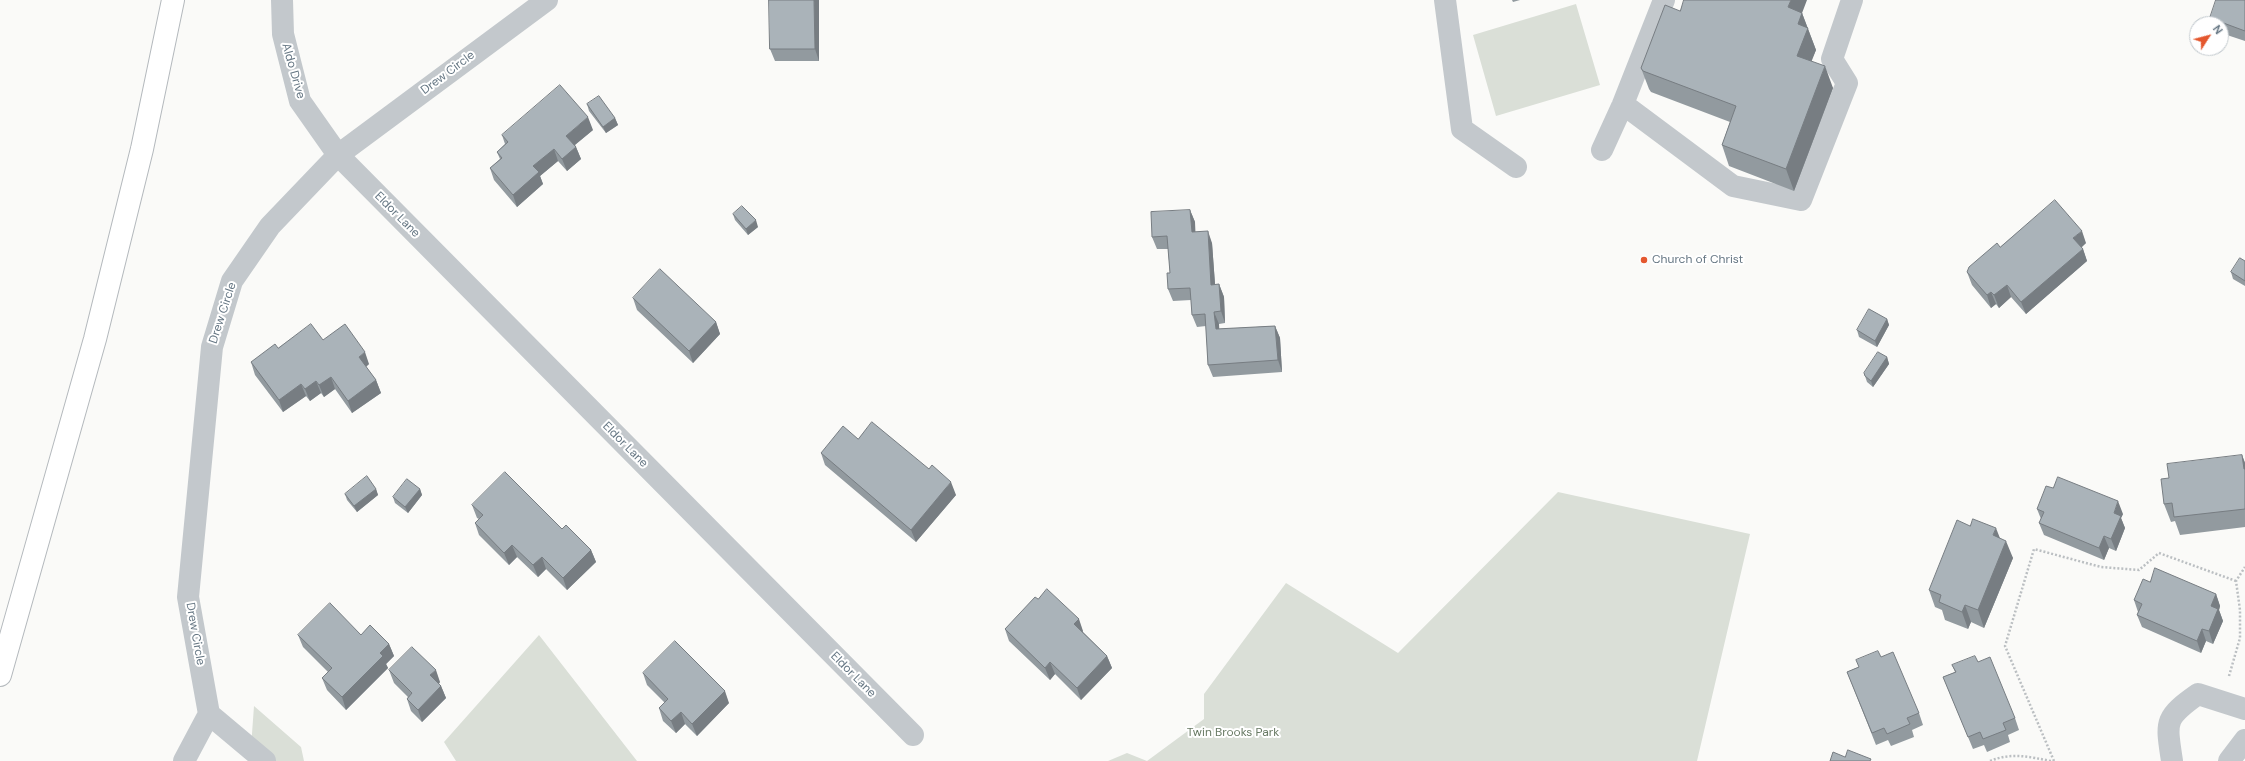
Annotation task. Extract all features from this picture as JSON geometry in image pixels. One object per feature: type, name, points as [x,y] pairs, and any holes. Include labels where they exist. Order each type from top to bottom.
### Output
[{"type":"highway","points":[[0,675],[104,304],[151,111],[173,0]]},
{"type":"street","name":"Aldo Drive","points":[[282,0],[283,34],[300,101],[338,155]]},
{"type":"street","name":"Drew Circle","points":[[209,714],[188,597],[212,347],[232,281],[270,226],[338,155],[547,0]]},
{"type":"street","points":[[1445,0],[1462,129],[1516,167]]},
{"type":"street","points":[[1602,150],[1623,104],[1664,0]]},
{"type":"street","points":[[1623,104],[1733,186],[1801,200],[1847,83],[1832,59],[1852,0]]},
{"type":"street","name":"Eldor Lane","points":[[338,155],[913,735]]},
{"type":"street","points":[[2172,761],[2167,728],[2176,709],[2198,694],[2245,709]]},
{"type":"street","points":[[184,761],[209,714],[265,761]]},
{"type":"street","points":[[2229,761],[2245,740]]},
{"type":"path","points":[[2053,761],[2005,646],[2034,549],[2101,567],[2139,570],[2159,553],[2236,581]]},
{"type":"path","points":[[2228,682],[2240,638],[2240,610],[2236,581],[2245,567]]},
{"type":"path","points":[[1990,761],[2002,756],[2018,754],[2053,761]]},
{"type":"green space","points":[[1576,4],[1600,85],[1496,116],[1473,35]]},
{"type":"green space","name":"Twin Brooks Park","points":[[1558,492],[1750,534],[1697,761],[1147,761],[1204,719],[1204,694],[1286,583],[1398,653]]},
{"type":"green space","points":[[539,635],[637,761],[456,761],[444,742]]},
{"type":"green space","points":[[254,706],[301,747],[304,761],[250,761]]},
{"type":"green space","points":[[1127,753],[1147,761],[1108,761]]},
{"type":"building","points":[[769,0],[814,0],[815,49],[770,49]]},
{"type":"building","points":[[1684,0],[1791,0],[1788,7],[1802,13],[1798,24],[1808,28],[1797,56],[1825,66],[1786,169],[1722,145],[1736,106],[1643,71],[1641,68],[1665,5],[1680,11]]},
{"type":"building","points":[[2216,0],[2245,0],[2245,31],[2229,25],[2229,16],[2211,16]]},
{"type":"building","points":[[560,85],[588,117],[566,136],[576,147],[562,159],[554,149],[533,166],[539,172],[513,195],[490,168],[502,158],[497,152],[508,142],[502,135]]},
{"type":"building","points":[[599,96],[615,118],[603,127],[587,104]]},
{"type":"building","points":[[2055,200],[2082,231],[2073,238],[2083,249],[2021,302],[2007,285],[1994,295],[1991,292],[1987,295],[1967,272],[1969,267],[1997,243],[2000,247]]},
{"type":"building","points":[[742,206],[756,220],[746,229],[733,214]]},
{"type":"building","points":[[1190,210],[1192,232],[1208,231],[1211,285],[1219,284],[1221,311],[1214,312],[1216,329],[1275,326],[1278,360],[1208,365],[1205,314],[1192,315],[1190,288],[1168,289],[1167,273],[1170,273],[1167,236],[1152,237],[1151,212]]},
{"type":"building","points":[[2240,258],[2245,261],[2245,281],[2231,272]]},
{"type":"building","points":[[660,269],[716,322],[689,351],[633,298]]},
{"type":"building","points":[[1869,309],[1887,319],[1875,341],[1857,330]]},
{"type":"building","points":[[311,324],[323,340],[345,324],[365,352],[359,357],[376,380],[348,401],[331,377],[319,385],[316,381],[305,389],[301,384],[279,400],[251,362],[275,344],[278,348]]},
{"type":"building","points":[[1878,352],[1887,357],[1871,381],[1865,376],[1864,373]]},
{"type":"building","points":[[872,422],[929,469],[932,465],[951,482],[911,530],[821,453],[843,426],[858,439]]},
{"type":"building","points":[[2242,455],[2245,469],[2245,509],[2174,517],[2172,503],[2164,504],[2161,479],[2169,478],[2167,464]]},
{"type":"building","points":[[505,472],[562,529],[566,525],[591,550],[563,578],[542,557],[533,565],[512,545],[504,553],[475,523],[483,515],[472,505]]},
{"type":"building","points":[[367,476],[376,489],[354,506],[345,494]]},
{"type":"building","points":[[2058,477],[2118,501],[2114,513],[2121,516],[2111,539],[2104,536],[2099,548],[2039,523],[2044,512],[2037,509],[2046,486],[2053,488]]},
{"type":"building","points":[[407,479],[420,489],[405,507],[393,497]]},
{"type":"building","points":[[1973,519],[1996,528],[1993,535],[2006,541],[1978,610],[1965,605],[1962,612],[1939,602],[1941,595],[1929,590],[1957,520],[1970,526]]},
{"type":"building","points":[[2155,568],[2216,594],[2211,606],[2218,609],[2209,631],[2202,629],[2197,641],[2137,615],[2142,604],[2134,600],[2143,579],[2150,582]]},
{"type":"building","points":[[1047,589],[1079,619],[1074,624],[1107,656],[1077,688],[1050,662],[1045,668],[1005,629],[1035,597],[1038,599]]},
{"type":"building","points":[[330,603],[361,635],[370,625],[389,644],[380,653],[383,656],[342,697],[322,678],[332,668],[298,635]]},
{"type":"building","points":[[675,641],[725,691],[692,724],[681,712],[671,721],[659,708],[668,699],[643,673]]},
{"type":"building","points":[[412,647],[436,670],[430,675],[441,686],[418,710],[407,699],[412,693],[389,670]]},
{"type":"building","points":[[1878,651],[1881,657],[1893,652],[1919,713],[1907,718],[1910,724],[1887,734],[1884,728],[1872,733],[1847,672],[1859,667],[1856,660]]},
{"type":"building","points":[[1975,656],[1978,662],[1990,657],[2015,718],[2003,723],[2006,730],[1983,739],[1980,732],[1968,737],[1943,677],[1956,672],[1952,665]]},
{"type":"building","points":[[1848,750],[1871,759],[1870,761],[1830,761],[1833,752],[1845,757]]},
{"type":"place","name":"Church of Christ","points":[[1644,260]]}]
